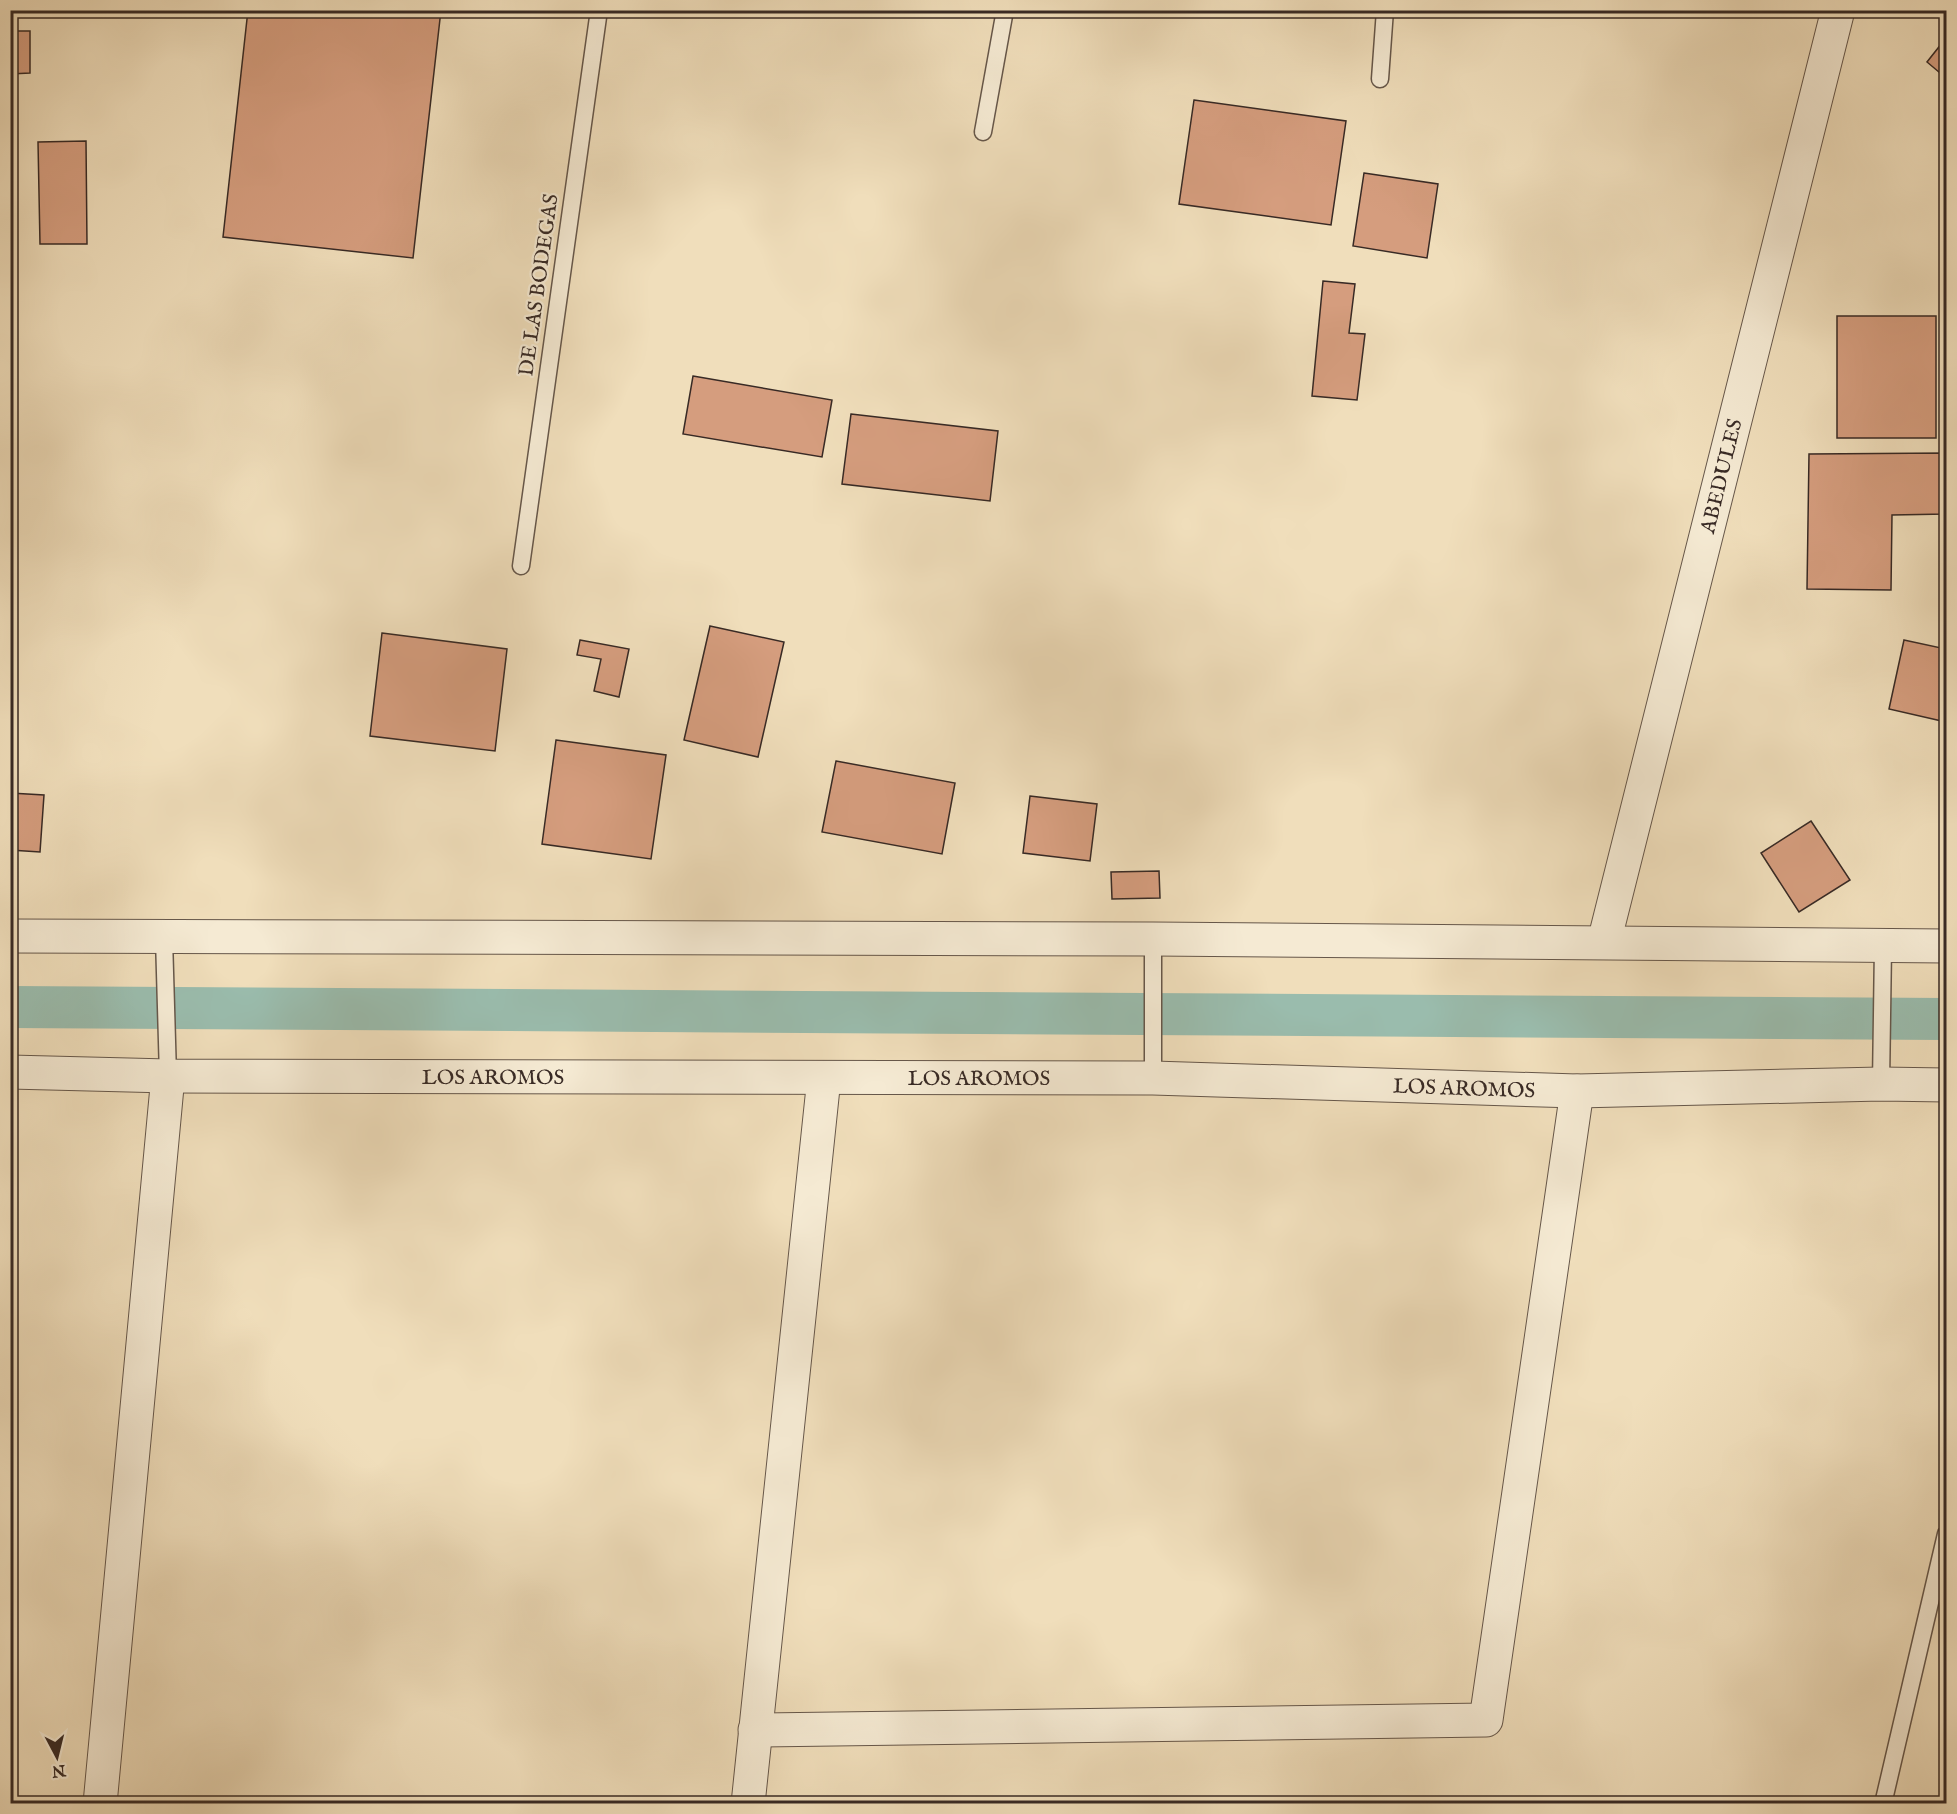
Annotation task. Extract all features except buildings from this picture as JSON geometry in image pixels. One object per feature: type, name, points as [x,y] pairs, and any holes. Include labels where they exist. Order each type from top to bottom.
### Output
[{"type":"street","name":"ABEDULES","points":[[1604,942],[1838,10]]},
{"type":"street","points":[[10,936],[1153,939],[1947,946]]},
{"type":"street","name":"LOS AROMOS","points":[[10,1072],[168,1076],[1152,1078],[1577,1091],[1881,1084],[1947,1085]]},
{"type":"street","points":[[100,1803],[168,1076]]},
{"type":"street","points":[[748,1803],[824,1078]]},
{"type":"street","points":[[755,1730],[1486,1720],[1577,1091]]},
{"type":"lane","name":"DE LAS BODEGAS","points":[[521,566],[599,10]]},
{"type":"lane","points":[[983,132],[1005,10]]},
{"type":"lane","points":[[1380,79],[1385,10]]},
{"type":"lane","points":[[164,938],[168,1076]]},
{"type":"lane","points":[[1152,1078],[1153,939]]},
{"type":"lane","points":[[1881,1084],[1883,946]]},
{"type":"lane","points":[[1883,1803],[1947,1534]]},
{"type":"waterway","points":[[10,1007],[1946,1019]]}]
